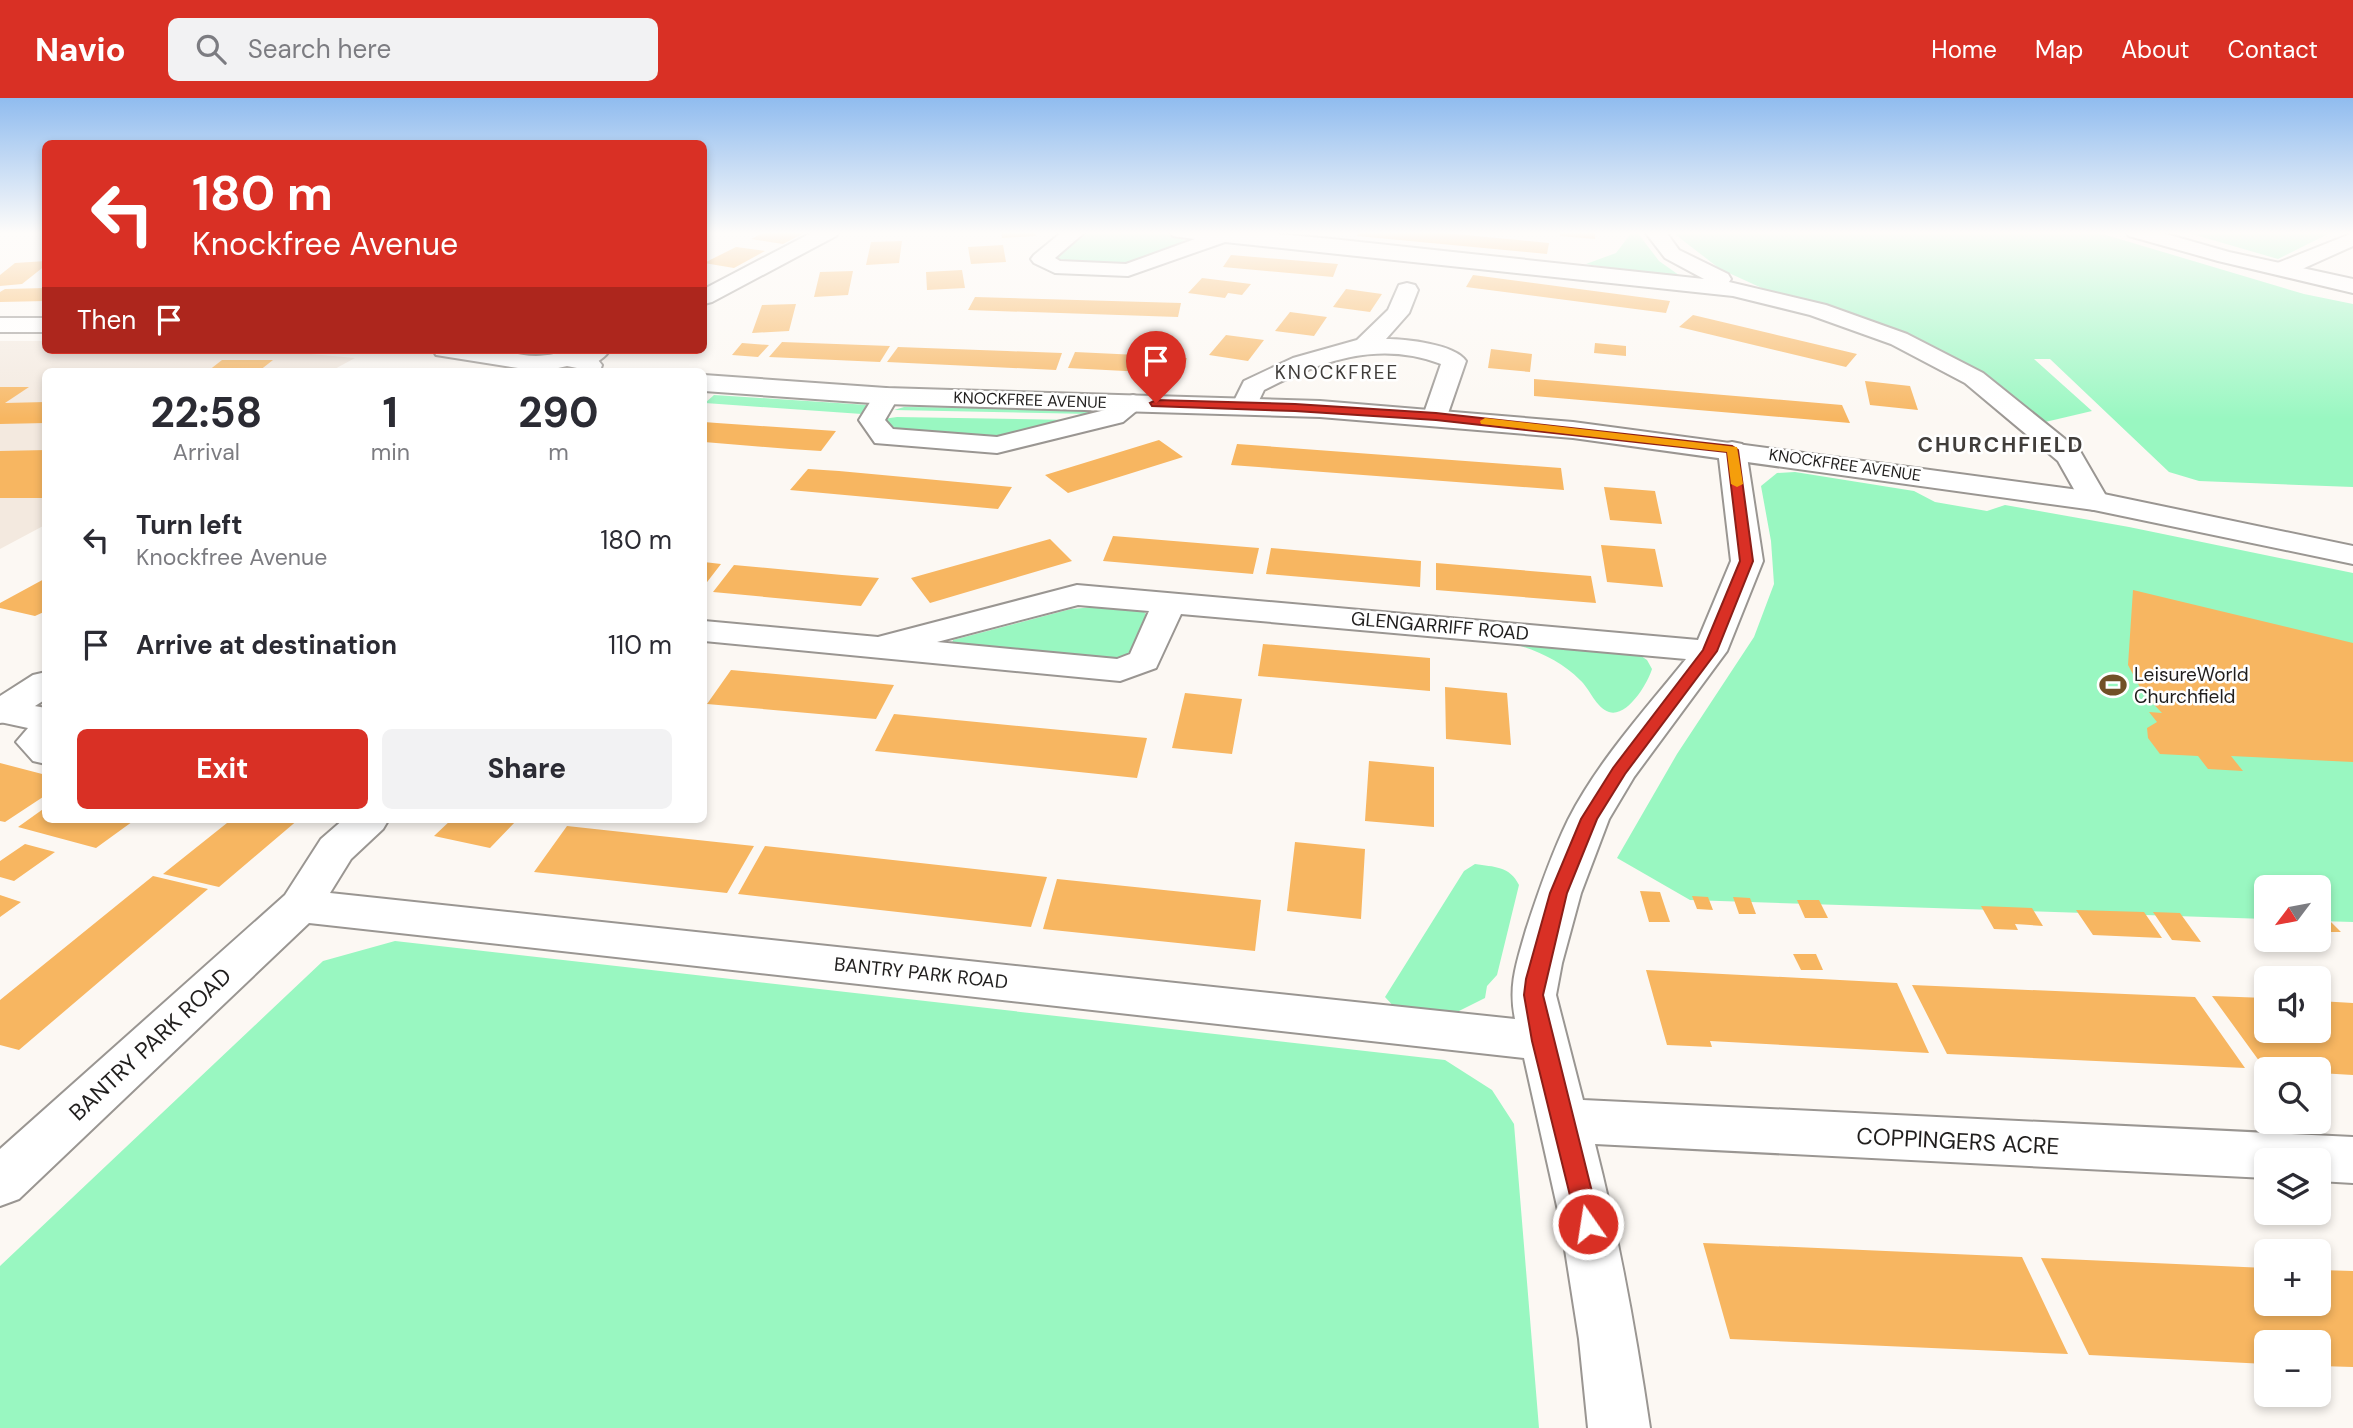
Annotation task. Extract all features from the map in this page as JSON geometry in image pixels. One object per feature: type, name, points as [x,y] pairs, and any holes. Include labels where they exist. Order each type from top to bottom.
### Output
[{"type":"street","points":[[1367,344],[1398,313],[1405,294]]},
{"type":"street","points":[[1754,294],[1818,310],[1888,335],[1974,378],[2070,457],[2094,501]]},
{"type":"street","points":[[0,325],[42,325]]},
{"type":"street","points":[[1245,405],[1253,386],[1286,369],[1367,344],[1429,349],[1454,361],[1436,416]]},
{"type":"street","points":[[465,354],[533,368],[556,359],[589,360]]},
{"type":"street","name":"KNOCKFREE AVENUE","points":[[707,383],[887,396],[1245,405],[1436,416],[1732,450],[2094,501],[2353,555]]},
{"type":"street","points":[[887,396],[872,419],[885,437],[997,445],[1114,416],[1133,403]]},
{"type":"street","points":[[1619,1428],[1608,1339],[1588,1224],[1533,995],[1546,936],[1571,859],[1589,819],[1618,771],[1710,651],[1747,561],[1732,450]]},
{"type":"street","name":"GLENGARRIFF ROAD","points":[[884,646],[1077,594],[1710,651]]},
{"type":"street","name":"GLENGARRIFF ROAD","points":[[707,631],[1120,670],[1144,660],[1170,602]]},
{"type":"street","points":[[1,712],[42,686]]},
{"type":"street","points":[[1,712],[42,719]]},
{"type":"street","points":[[42,735],[35,742],[42,748]]},
{"type":"street","name":"BANTRY PARK ROAD","points":[[0,1182],[300,906],[336,849],[365,823]]},
{"type":"street","name":"BANTRY PARK ROAD","points":[[300,906],[1542,1041]]},
{"type":"street","name":"COPPINGERS ACRE","points":[[1564,1121],[2353,1160]]},
{"type":"shaded area","points":[[0,341],[42,341],[42,354],[311,354],[355,358],[337,368],[42,368],[42,527],[0,549]]},
{"type":"green space","points":[[1775,294],[2304,294],[2353,304],[2353,487],[2199,481],[2169,472],[2050,359],[2034,359],[2092,411],[2041,423],[1962,363]]},
{"type":"green space","points":[[714,395],[868,405],[862,414],[707,401]]},
{"type":"green space","points":[[904,407],[1112,409],[1091,414],[894,410]]},
{"type":"green space","points":[[883,419],[1076,420],[1015,437],[901,430],[890,427]]},
{"type":"green space","points":[[1795,472],[1914,491],[1935,502],[1987,511],[2005,505],[2129,527],[2353,573],[2353,922],[2331,921],[2331,875],[2254,875],[2254,919],[1690,900],[1617,858],[1677,754],[1754,637],[1774,584],[1771,541],[1761,486],[1777,473]]},
{"type":"green space","points":[[1095,607],[1142,610],[1146,614],[1129,654],[1117,658],[1099,658],[951,646],[953,640],[1071,609]]},
{"type":"green space","points":[[1519,642],[1635,652],[1647,660],[1652,669],[1636,698],[1629,705],[1623,710],[1609,712],[1600,707],[1584,684],[1566,668],[1541,654],[1514,644]]},
{"type":"green space","points":[[1475,864],[1506,871],[1519,885],[1497,975],[1487,986],[1485,998],[1457,1012],[1397,1010],[1385,997],[1464,871]]},
{"type":"green space","points":[[395,941],[1445,1060],[1492,1090],[1514,1124],[1539,1428],[0,1428],[0,1266],[323,961]]},
{"type":"building","points":[[0,294],[42,294],[42,301],[0,302]]},
{"type":"building","points":[[815,294],[848,294],[848,295],[814,297]]},
{"type":"building","points":[[1196,294],[1227,294],[1225,298]]},
{"type":"building","points":[[1342,294],[1382,294],[1370,312],[1333,307]]},
{"type":"building","points":[[1520,294],[1617,294],[1670,301],[1666,313]]},
{"type":"building","points":[[975,297],[1181,303],[1178,317],[968,310]]},
{"type":"building","points":[[796,304],[789,331],[752,333],[762,305]]},
{"type":"building","points":[[1290,312],[1327,317],[1314,336],[1275,331]]},
{"type":"building","points":[[1693,315],[1857,354],[1846,367],[1679,327]]},
{"type":"building","points":[[1226,335],[1264,340],[1248,361],[1209,355]]},
{"type":"building","points":[[782,342],[890,346],[880,362],[769,357]]},
{"type":"building","points":[[742,343],[769,345],[758,357],[732,355]]},
{"type":"building","points":[[1595,343],[1626,346],[1626,356],[1594,353]]},
{"type":"building","points":[[898,347],[1062,353],[1056,370],[887,362]]},
{"type":"building","points":[[1491,349],[1532,354],[1530,372],[1488,368]]},
{"type":"building","points":[[1075,352],[1187,358],[1182,374],[1068,368]]},
{"type":"building","points":[[222,360],[273,360],[263,368],[212,368]]},
{"type":"building","points":[[1534,379],[1842,405],[1850,423],[1534,396]]},
{"type":"building","points":[[1865,381],[1910,386],[1918,410],[1870,405]]},
{"type":"building","points":[[0,387],[29,387],[5,403],[42,402],[42,423],[0,424]]},
{"type":"building","points":[[707,422],[836,431],[821,451],[707,442]]},
{"type":"building","points":[[1159,440],[1183,457],[1068,493],[1045,475]]},
{"type":"building","points":[[1237,444],[1561,468],[1564,490],[1231,465]]},
{"type":"building","points":[[42,450],[42,498],[0,498],[0,451]]},
{"type":"building","points":[[808,469],[1012,487],[998,509],[790,490]]},
{"type":"building","points":[[1604,487],[1655,491],[1662,524],[1610,520]]},
{"type":"building","points":[[1113,536],[1259,548],[1253,574],[1103,561]]},
{"type":"building","points":[[1050,539],[1072,561],[930,603],[911,578]]},
{"type":"building","points":[[1601,545],[1655,549],[1663,587],[1607,582]]},
{"type":"building","points":[[1271,548],[1421,561],[1420,587],[1266,574]]},
{"type":"building","points":[[707,562],[721,564],[707,582]]},
{"type":"building","points":[[1436,563],[1591,576],[1596,603],[1436,590]]},
{"type":"building","points":[[734,565],[879,578],[861,606],[713,592]]},
{"type":"building","points":[[42,580],[42,613],[35,616],[0,608],[0,603]]},
{"type":"building","points":[[2133,590],[2353,643],[2353,762],[2231,756],[2243,771],[2208,769],[2198,756],[2160,754],[2148,738],[2147,728],[2157,722],[2149,712],[2162,713],[2143,693],[2128,665]]},
{"type":"building","points":[[1263,644],[1430,658],[1430,691],[1258,676]]},
{"type":"building","points":[[731,670],[894,685],[876,719],[707,704]]},
{"type":"building","points":[[1445,687],[1507,693],[1511,745],[1446,739]]},
{"type":"building","points":[[1185,693],[1242,699],[1232,754],[1172,748]]},
{"type":"building","points":[[894,714],[1147,738],[1137,778],[875,751]]},
{"type":"building","points":[[1369,761],[1434,767],[1434,827],[1365,821]]},
{"type":"building","points":[[0,763],[42,774],[42,798],[5,822],[0,821]]},
{"type":"building","points":[[42,810],[42,823],[130,823],[96,848],[18,827]]},
{"type":"building","points":[[227,823],[294,823],[219,887],[163,874]]},
{"type":"building","points":[[448,823],[514,823],[490,848],[434,836]]},
{"type":"building","points":[[567,826],[754,846],[727,893],[534,872]]},
{"type":"building","points":[[1295,842],[1365,849],[1361,919],[1287,911]]},
{"type":"building","points":[[25,844],[55,852],[14,881],[0,877],[0,861]]},
{"type":"building","points":[[765,846],[1047,877],[1031,927],[738,894]]},
{"type":"building","points":[[153,876],[208,889],[19,1050],[0,1045],[0,1000]]},
{"type":"building","points":[[1057,879],[1261,900],[1255,951],[1043,929]]},
{"type":"building","points":[[1640,891],[1660,892],[1670,922],[1649,922]]},
{"type":"building","points":[[0,895],[21,902],[0,917]]},
{"type":"building","points":[[1692,896],[1708,897],[1713,910],[1697,909]]},
{"type":"building","points":[[1733,897],[1750,898],[1756,914],[1739,914]]},
{"type":"building","points":[[1797,900],[1819,900],[1828,918],[1805,918]]},
{"type":"building","points":[[1981,906],[2032,908],[2043,926],[2015,924],[2018,930],[1994,929]]},
{"type":"building","points":[[2076,910],[2144,912],[2162,938],[2093,935]]},
{"type":"building","points":[[2153,912],[2180,913],[2201,942],[2172,940]]},
{"type":"building","points":[[2331,922],[2341,932],[2331,932]]},
{"type":"building","points":[[1793,954],[1816,954],[1823,970],[1801,970]]},
{"type":"building","points":[[1646,970],[1897,983],[1929,1053],[1710,1041],[1712,1047],[1667,1045]]},
{"type":"building","points":[[1912,985],[2195,997],[2245,1068],[1947,1054]]},
{"type":"building","points":[[2212,996],[2254,998],[2254,1043],[2331,1043],[2331,1002],[2353,1003],[2353,1075],[2331,1074],[2331,1057],[2256,1057]]},
{"type":"building","points":[[1703,1243],[2022,1257],[2068,1354],[1730,1339]]},
{"type":"building","points":[[2041,1258],[2254,1267],[2254,1316],[2331,1316],[2331,1270],[2353,1271],[2353,1367],[2331,1366],[2331,1330],[2254,1330],[2254,1363],[2089,1355]]},
{"type":"slow traffic","points":[[1485,421],[1732,450],[1737,484]]},
{"type":"place","name":"LeisureWorld Churchfield","points":[[2113,685]]},
{"type":"district","name":"KNOCKFREE","points":[[1337,372]]},
{"type":"district","name":"CHURCHFIELD","points":[[2001,445]]},
{"type":"route","points":[[1156,403],[1295,407],[1436,416],[1732,450],[1747,561],[1710,651],[1618,771],[1589,819],[1559,893],[1533,995],[1588,1224]]}]
